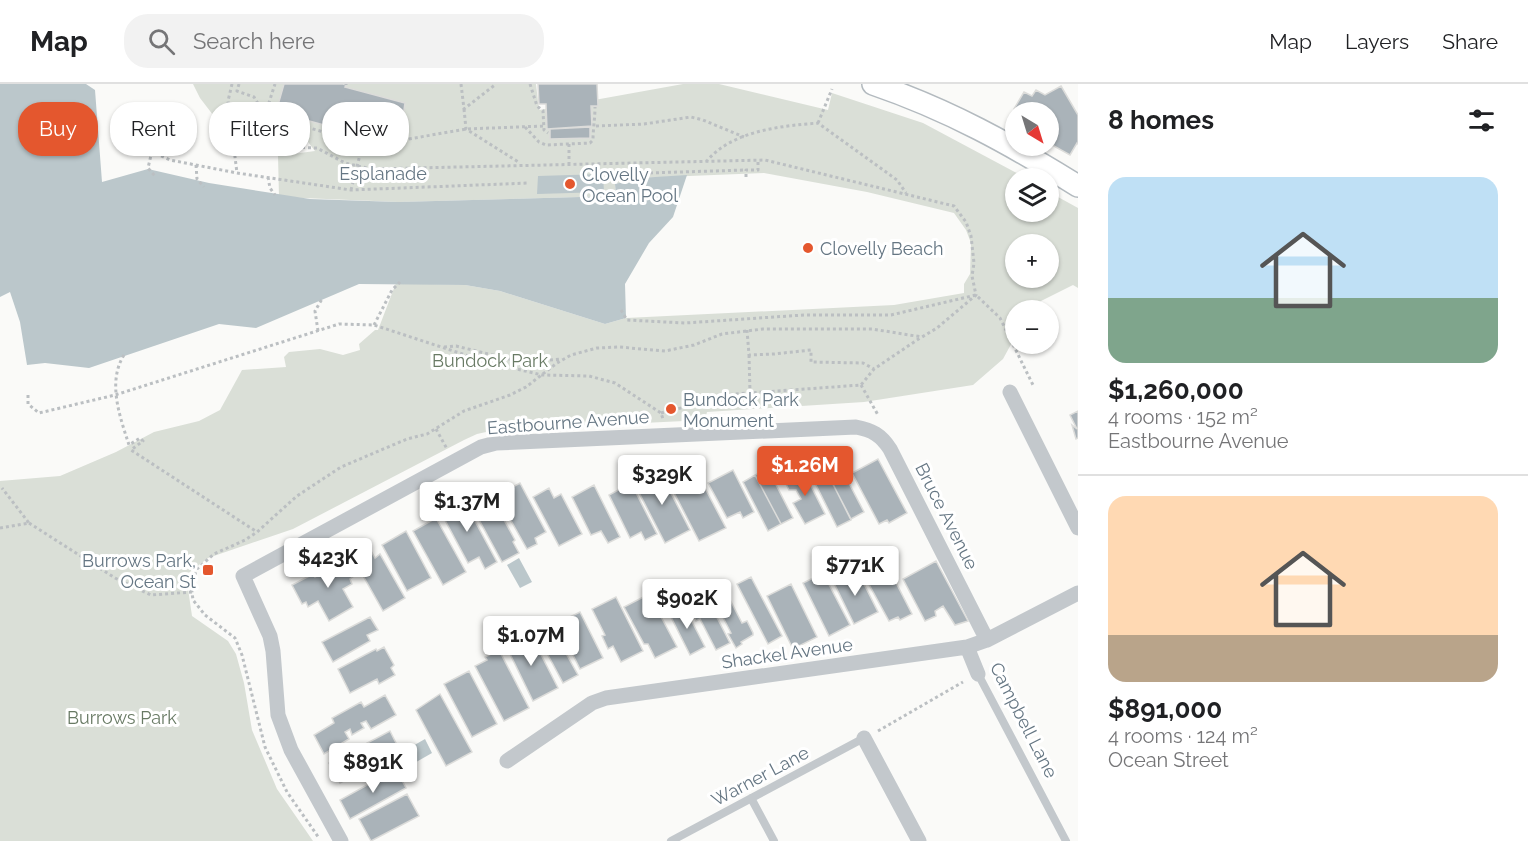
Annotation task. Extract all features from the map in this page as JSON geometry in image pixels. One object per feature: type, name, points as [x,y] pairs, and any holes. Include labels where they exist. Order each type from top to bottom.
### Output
[{"type":"street","points":[[873,84],[915,98],[972,124],[1078,186]]},
{"type":"street","points":[[1010,392],[1078,528]]},
{"type":"street","name":"Eastbourne Avenue","points":[[340,841],[288,741],[279,716],[270,636],[243,576],[481,447],[496,443],[856,427]]},
{"type":"street","name":"Bruce Avenue","points":[[856,427],[877,433],[890,449],[987,640]]},
{"type":"street","name":"Shackel Avenue","points":[[507,761],[592,703],[606,698],[967,647],[987,640],[1078,593]]},
{"type":"street","name":"Campbell Lane","points":[[967,647],[978,674]]},
{"type":"street","points":[[864,738],[920,841]]},
{"type":"lane","name":"Campbell Lane","points":[[978,674],[1066,841]]},
{"type":"lane","name":"Warner Lane","points":[[671,841],[864,738]]},
{"type":"lane","points":[[751,798],[774,841]]},
{"type":"path","points":[[232,84],[228,101],[237,173]]},
{"type":"path","points":[[240,84],[237,91],[254,96],[257,102]]},
{"type":"path","points":[[269,102],[274,84]]},
{"type":"path","points":[[460,84],[466,129]]},
{"type":"path","points":[[464,109],[496,84]]},
{"type":"path","points":[[530,84],[537,106],[543,111],[544,130],[548,132]]},
{"type":"path","points":[[818,123],[832,89]]},
{"type":"path","points":[[525,127],[539,142],[546,145],[590,142],[593,140],[593,130],[596,126],[595,107]]},
{"type":"path","points":[[596,126],[644,124],[691,117],[744,136]]},
{"type":"path","points":[[705,162],[716,149],[744,136],[796,125],[818,123],[897,180],[907,195]]},
{"type":"path","points":[[409,139],[466,129],[544,126]]},
{"type":"path","points":[[466,129],[522,164]]},
{"type":"path","points":[[569,144],[569,163]]},
{"type":"path","points":[[310,148],[317,148],[357,167],[372,170],[522,164],[765,160],[954,206],[966,222],[971,236],[974,263],[972,276],[976,295],[999,318],[1033,385]]},
{"type":"path","points":[[151,156],[148,168],[155,176]]},
{"type":"path","name":"Esplanade","points":[[161,156],[170,160],[237,173],[351,190],[529,183]]},
{"type":"path","points":[[351,190],[360,156]]},
{"type":"path","points":[[614,174],[758,170],[758,160]]},
{"type":"path","points":[[196,165],[197,179],[204,187]]},
{"type":"path","points":[[746,170],[746,177]]},
{"type":"path","points":[[268,177],[270,188],[275,195]]},
{"type":"path","points":[[374,325],[392,290],[400,282]]},
{"type":"path","points":[[621,310],[627,320],[686,322],[804,315],[891,315],[976,295]]},
{"type":"path","points":[[861,386],[873,369],[937,328],[976,295]]},
{"type":"path","points":[[318,331],[315,311],[322,298]]},
{"type":"path","points":[[28,395],[28,404],[39,413],[115,395],[339,324],[374,325],[487,362],[542,375],[589,376],[615,383],[661,413],[669,435]]},
{"type":"path","points":[[321,841],[287,792],[265,747],[242,655],[235,638],[205,615],[193,600],[191,584],[197,569],[214,554],[257,532],[297,496],[341,467],[407,439],[427,434],[464,411],[510,395],[526,387],[571,355],[597,348],[672,350],[694,345],[722,334],[747,330],[872,329],[922,337]]},
{"type":"path","points":[[747,330],[750,392]]},
{"type":"path","points":[[442,347],[456,346],[517,362],[564,359]]},
{"type":"path","points":[[749,355],[811,350],[811,362],[863,363],[873,369]]},
{"type":"path","points":[[124,355],[117,365],[115,395],[129,445],[140,438],[143,441],[131,450],[257,532]]},
{"type":"path","points":[[661,413],[686,407],[708,396],[861,386]]},
{"type":"path","points":[[861,386],[879,417]]},
{"type":"path","points":[[436,429],[447,448]]},
{"type":"path","points":[[2,488],[29,523],[115,578],[152,595],[192,592]]},
{"type":"path","points":[[0,528],[29,523]]},
{"type":"path","points":[[864,738],[978,674]]},
{"type":"green space","points":[[193,84],[536,84],[539,110],[683,84],[719,84],[828,110],[832,93],[923,123],[1007,168],[1005,168],[1005,222],[1059,222],[1059,198],[1078,208],[1078,288],[1073,285],[1043,300],[1005,300],[1006,354],[973,385],[864,402],[707,412],[705,420],[495,430],[477,434],[293,529],[208,558],[186,575],[192,616],[228,641],[236,654],[244,683],[252,730],[277,789],[313,841],[0,841],[0,481],[60,476],[116,452],[154,432],[199,421],[220,410],[242,370],[286,367],[284,357],[289,352],[320,349],[343,355],[360,350],[359,344],[378,330],[396,283],[465,285],[500,291],[605,324],[626,318],[894,305],[964,293],[964,284],[970,274],[971,243],[966,230],[954,213],[867,192],[764,173],[639,178],[615,184],[616,196],[398,202],[279,197],[278,156],[310,156],[310,152],[315,151],[310,144],[310,102],[209,102],[209,110]]},
{"type":"shaded area","points":[[0,84],[86,84],[95,90],[96,102],[18,102],[18,156],[98,156],[98,129],[102,182],[148,169],[209,183],[310,199],[398,202],[616,196],[615,184],[639,178],[687,175],[673,217],[649,243],[625,284],[626,318],[605,324],[500,291],[465,285],[359,284],[256,328],[219,324],[89,368],[45,363],[27,365],[20,322],[10,292],[0,297]]},
{"type":"shaded area","name":"Clovelly Ocean Pool","points":[[603,174],[604,192],[537,194],[538,176]]},
{"type":"shaded area","points":[[519,558],[532,582],[520,588],[507,565]]},
{"type":"shaded area","points":[[425,739],[432,753],[411,765],[404,751]]},
{"type":"building","points":[[284,84],[343,84],[346,85],[345,87],[401,102],[322,102],[322,124],[310,121],[310,102],[279,102]]},
{"type":"building","points":[[538,84],[597,84],[598,106],[591,106],[592,126],[547,129],[546,104],[539,104]]},
{"type":"building","points":[[1061,86],[1078,115],[1078,144],[1070,155],[1059,149],[1059,102],[1018,102],[1024,92],[1032,96],[1036,90],[1045,95]]},
{"type":"building","points":[[590,127],[590,138],[550,139],[550,129]]},
{"type":"building","points":[[1078,411],[1078,438],[1076,439],[1072,425],[1077,429],[1070,415]]},
{"type":"building","points":[[878,459],[907,513],[889,523],[887,520],[879,524],[852,473]]},
{"type":"building","points":[[837,460],[864,512],[851,519],[824,467]]},
{"type":"building","points":[[695,469],[726,528],[699,541],[669,483]]},
{"type":"building","points":[[768,469],[793,518],[781,524],[755,475]]},
{"type":"building","points":[[659,470],[690,530],[665,543],[634,483]]},
{"type":"building","points":[[733,470],[754,512],[743,518],[740,512],[727,518],[708,483]]},
{"type":"building","points":[[803,470],[825,514],[805,524],[793,503],[801,499],[796,490],[789,490],[783,478]]},
{"type":"building","points":[[828,474],[851,520],[837,527],[814,481]]},
{"type":"building","points":[[755,475],[781,524],[768,531],[743,482]]},
{"type":"building","points":[[520,483],[546,532],[535,538],[537,544],[527,549],[494,491],[507,484],[509,489]]},
{"type":"building","points":[[631,483],[657,534],[645,540],[641,532],[630,538],[609,495]]},
{"type":"building","points":[[485,485],[515,540],[513,542],[519,553],[502,562],[466,496]]},
{"type":"building","points":[[594,485],[620,537],[608,543],[601,531],[591,535],[572,497]]},
{"type":"building","points":[[549,488],[554,498],[561,494],[582,534],[559,546],[533,497]]},
{"type":"building","points":[[462,497],[497,562],[485,569],[479,557],[468,563],[439,509]]},
{"type":"building","points":[[436,518],[466,572],[443,585],[413,531]]},
{"type":"building","points":[[406,531],[431,578],[407,591],[382,545]]},
{"type":"building","points":[[370,549],[375,558],[380,554],[405,598],[383,611],[353,558]]},
{"type":"building","points":[[343,556],[354,576],[350,579],[352,584],[343,589],[353,607],[329,621],[318,601],[308,607],[306,602],[302,604],[292,585],[313,574],[315,577],[324,572],[322,568]]},
{"type":"building","points":[[936,561],[968,621],[955,625],[943,606],[935,611],[936,616],[925,621],[903,579]]},
{"type":"building","points":[[889,569],[912,614],[900,620],[898,617],[889,621],[866,579]]},
{"type":"building","points":[[845,572],[847,577],[858,572],[878,612],[854,624],[832,579]]},
{"type":"building","points":[[823,573],[850,625],[829,636],[803,583]]},
{"type":"building","points":[[751,577],[782,636],[768,644],[737,584]]},
{"type":"building","points":[[791,584],[817,637],[793,649],[767,596]]},
{"type":"building","points":[[725,590],[742,623],[747,621],[753,633],[736,648],[713,598],[714,595]]},
{"type":"building","points":[[649,594],[677,647],[655,658],[648,644],[644,644],[624,607]]},
{"type":"building","points":[[616,597],[643,651],[621,662],[613,646],[608,649],[602,636],[605,635],[592,609]]},
{"type":"building","points":[[707,598],[730,643],[716,650],[700,619],[696,621],[689,607]]},
{"type":"building","points":[[684,606],[705,647],[690,655],[669,613]]},
{"type":"building","points":[[580,612],[603,658],[580,669],[557,623]]},
{"type":"building","points":[[370,617],[378,630],[367,635],[370,641],[333,662],[322,642]]},
{"type":"building","points":[[549,623],[578,675],[563,683],[535,631]]},
{"type":"building","points":[[531,635],[558,688],[533,701],[509,652],[507,653],[502,643],[516,636],[518,642]]},
{"type":"building","points":[[384,647],[394,665],[391,668],[395,675],[379,684],[377,679],[350,693],[338,669]]},
{"type":"building","points":[[499,650],[529,708],[504,721],[475,666],[487,660],[485,657]]},
{"type":"building","points":[[469,671],[497,724],[472,737],[444,684]]},
{"type":"building","points":[[440,694],[472,752],[446,766],[416,710]]},
{"type":"building","points":[[385,695],[396,715],[371,729],[366,721],[361,723],[364,728],[352,735],[350,729],[345,732],[349,739],[324,754],[314,735],[334,723],[332,718],[361,702],[364,707]]},
{"type":"building","points":[[390,731],[400,751],[340,783],[329,763]]},
{"type":"building","points":[[396,769],[406,788],[350,819],[340,800]]},
{"type":"building","points":[[407,794],[419,816],[371,841],[359,819]]},
{"type":"place","name":"Clovelly Ocean Pool","points":[[570,184]]},
{"type":"place","name":"Clovelly Beach","points":[[808,248]]},
{"type":"place","name":"Bundock Park Monument","points":[[671,409]]},
{"type":"place","name":"Burrows Park, Ocean St","points":[[208,570]]},
{"type":"park label","name":"Bundock Park","points":[[490,360]]},
{"type":"park label","name":"Burrows Park","points":[[122,717]]}]
